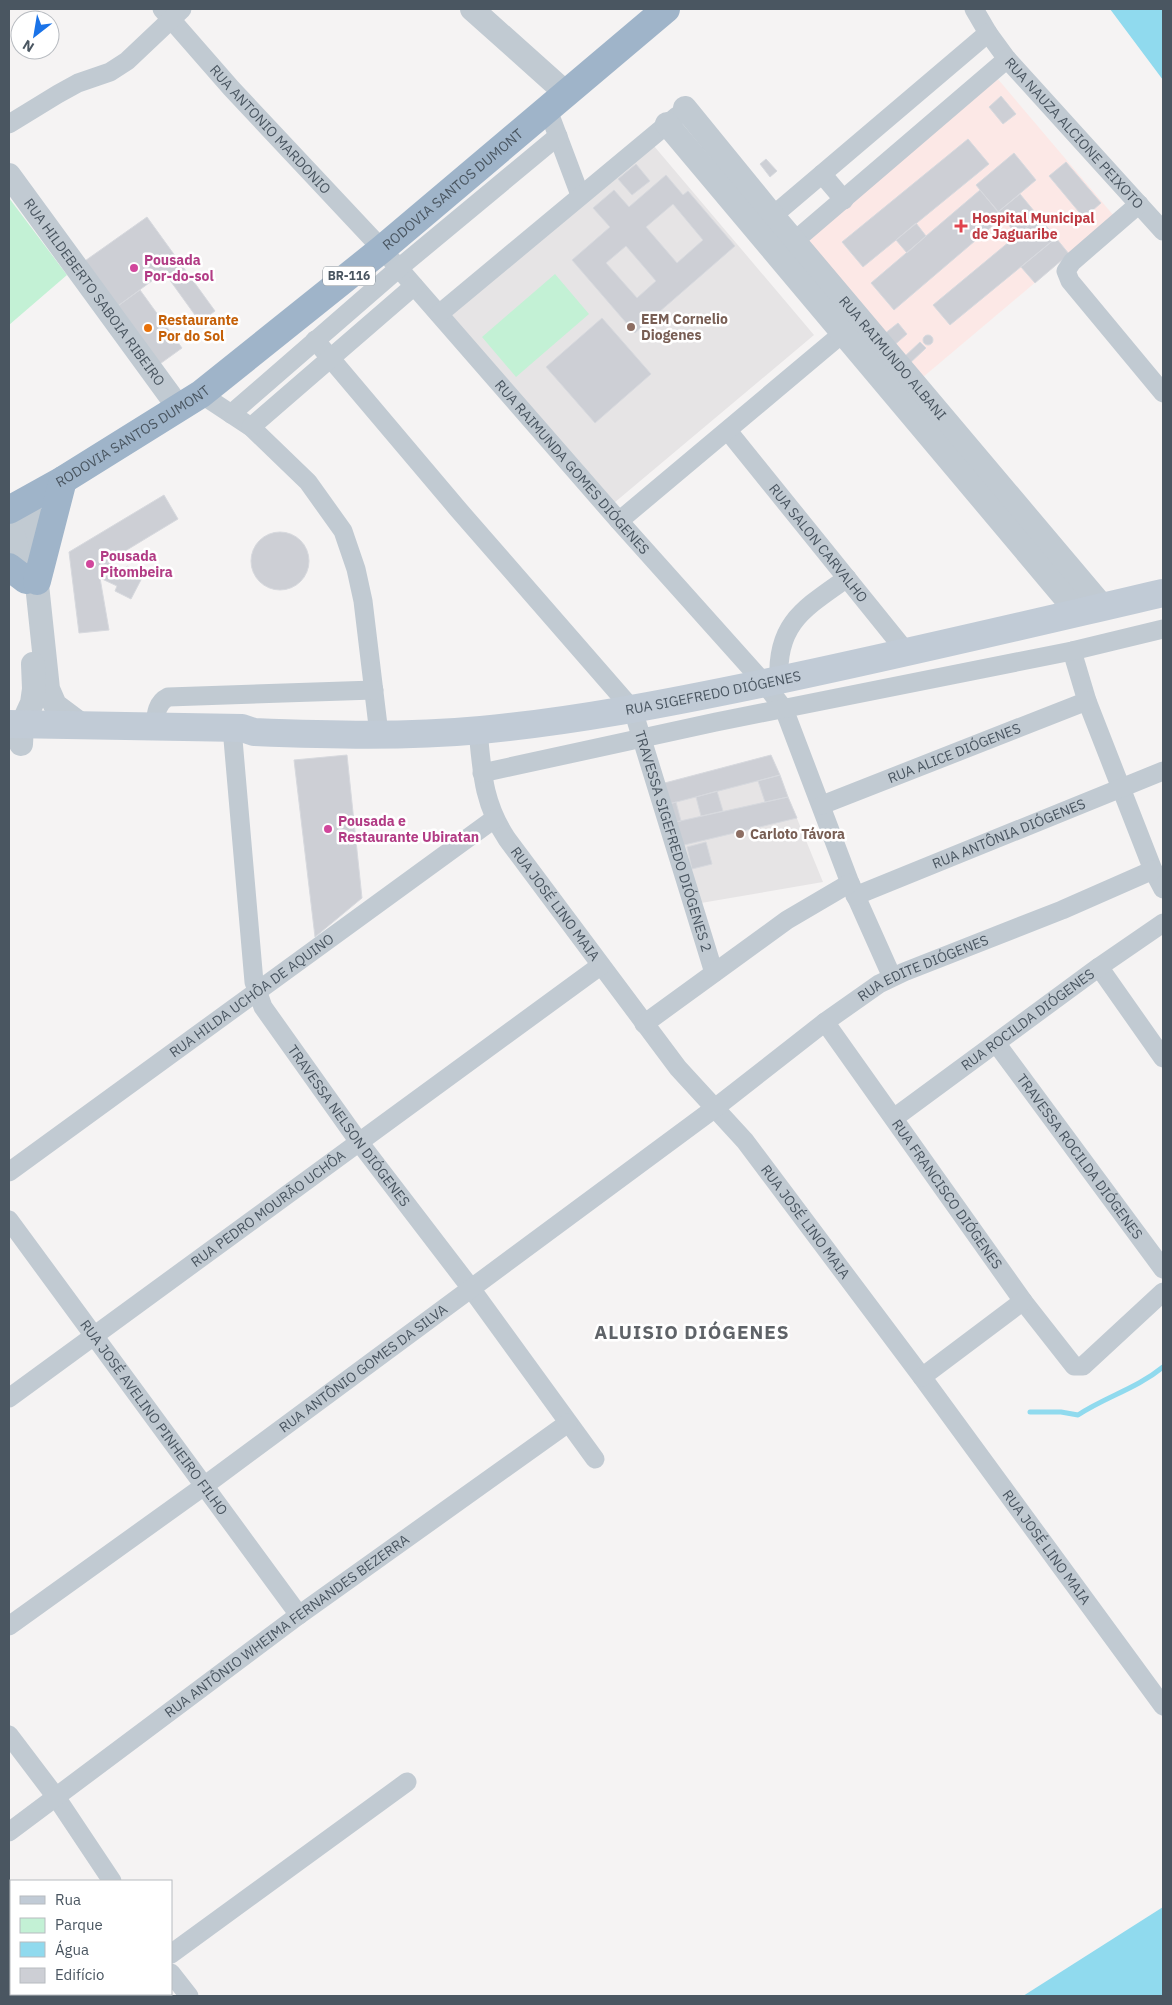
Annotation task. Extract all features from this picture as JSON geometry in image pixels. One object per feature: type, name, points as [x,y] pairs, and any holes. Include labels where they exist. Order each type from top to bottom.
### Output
[{"type":"highway","name":"RODOVIA SANTOS DUMONT","points":[[19,504],[63,480],[190,401],[390,259],[565,96],[666,9]]},
{"type":"highway","points":[[24,576],[63,480]]},
{"type":"main road","name":"RUA SIGEFREDO DIÓGENES","points":[[239,733],[379,734],[478,730],[633,710],[908,654],[1163,593]]},
{"type":"main road","points":[[15,734],[83,726],[155,727],[239,733]]},
{"type":"main road","points":[[15,734],[239,733]]},
{"type":"street","points":[[472,9],[565,96]]},
{"type":"street","points":[[493,9],[565,96],[558,136],[580,195]]},
{"type":"street","name":"RUA NAUZA ALCIONE PEIXOTO","points":[[974,9],[988,33],[1007,59],[1163,231]]},
{"type":"street","points":[[9,124],[78,83],[110,72],[127,60],[172,12]]},
{"type":"street","name":"RUA ANTONIO MARDONIO","points":[[172,12],[231,88],[390,259]]},
{"type":"street","points":[[755,231],[988,33]]},
{"type":"street","points":[[776,257],[1007,59]]},
{"type":"street","points":[[912,98],[933,123]]},
{"type":"street","points":[[439,314],[685,108]]},
{"type":"street","name":"RUA RAIMUNDO ALBANI","points":[[685,108],[795,241],[1023,547],[1091,610]]},
{"type":"street","name":"RUA RAIMUNDO ALBANI","points":[[667,124],[776,257],[843,333],[916,402],[1043,536],[1091,610]]},
{"type":"street","points":[[230,414],[315,340],[390,259],[558,136]]},
{"type":"street","points":[[822,174],[844,200]]},
{"type":"street","name":"RUA HILDEBERTO SABOIA RIBEIRO","points":[[9,175],[190,401]]},
{"type":"street","points":[[1139,204],[1072,262],[1066,271],[1070,281],[1163,393]]},
{"type":"street","name":"RUA RAIMUNDA GOMES DIÓGENES","points":[[390,259],[619,521],[772,682],[822,805],[852,889],[892,977]]},
{"type":"street","points":[[251,427],[414,286]]},
{"type":"street","points":[[619,521],[843,333]]},
{"type":"street","points":[[315,340],[633,710]]},
{"type":"street","points":[[190,401],[230,414],[251,427],[308,482],[343,531],[356,569],[363,601],[379,734]]},
{"type":"street","name":"RUA SALON CARVALHO","points":[[728,431],[908,654]]},
{"type":"street","points":[[15,734],[32,703],[34,689],[19,504]]},
{"type":"street","points":[[9,522],[24,576],[51,699],[67,716],[83,726]]},
{"type":"street","points":[[1023,547],[1043,536]]},
{"type":"street","points":[[772,682],[781,646],[798,617],[806,608],[847,578]]},
{"type":"street","points":[[482,773],[640,738],[1072,651],[1163,629]]},
{"type":"street","points":[[1072,651],[1087,701],[1120,788],[1163,890]]},
{"type":"street","points":[[155,727],[158,705],[161,700],[168,697],[374,690]]},
{"type":"street","name":"RUA ALICE DIÓGENES","points":[[822,805],[1087,701]]},
{"type":"street","name":"TRAVESSA SIGEFREDO DIÓGENES 2","points":[[633,710],[640,738],[714,973]]},
{"type":"street","name":"RUA JOSÉ LINO MAIA","points":[[478,730],[486,796],[494,819],[644,1024],[696,1090],[745,1141],[922,1377],[1163,1706]]},
{"type":"street","name":"TRAVESSA NELSON DIÓGENES","points":[[239,733],[252,962],[257,993],[271,1019],[359,1142],[470,1287],[595,1459]]},
{"type":"street","name":"RUA ANTÔNIA DIÓGENES","points":[[644,1024],[787,920],[852,889],[1163,771]]},
{"type":"street","name":"RUA HILDA UCHÔA DE AQUINO","points":[[9,1172],[494,819]]},
{"type":"street","name":"RUA EDITE DIÓGENES","points":[[715,1108],[825,1022],[892,977],[1062,910],[1153,870]]},
{"type":"street","name":"RUA ROCILDA DIÓGENES","points":[[894,1118],[1099,967],[1163,923]]},
{"type":"street","name":"RUA PEDRO MOURÃO UCHÔA","points":[[9,1398],[600,966]]},
{"type":"street","points":[[1099,967],[1163,1058]]},
{"type":"street","name":"RUA FRANCISCO DIÓGENES","points":[[825,1022],[1023,1301],[1072,1364],[1083,1366],[1163,1292]]},
{"type":"street","name":"TRAVESSA ROCILDA DIÓGENES","points":[[996,1043],[1163,1269]]},
{"type":"street","name":"RUA ANTÔNIO GOMES DA SILVA","points":[[9,1626],[204,1486],[470,1287],[715,1108]]},
{"type":"street","name":"RUA JOSÉ AVELINO PINHEIRO FILHO","points":[[9,1220],[299,1615]]},
{"type":"street","points":[[922,1377],[1023,1301]]},
{"type":"street","name":"RUA ANTÔNIO WHEIMA FERNANDES BEZERRA","points":[[9,1832],[299,1615],[568,1423]]},
{"type":"street","points":[[9,1734],[56,1797],[111,1880]]},
{"type":"street","points":[[172,1953],[407,1782]]},
{"type":"street","points":[[172,1973],[189,1996]]},
{"type":"shaded area","name":"Hospital Municipal de Jaguaribe","points":[[997,78],[1114,216],[916,383],[808,248],[809,236]]},
{"type":"shaded area","name":"EEM Cornelio Diogenes","points":[[654,146],[814,335],[608,508],[448,318]]},
{"type":"shaded area","name":"Carloto Távora","points":[[771,755],[823,882],[701,903],[657,785]]},
{"type":"green space","points":[[9,198],[67,275],[9,325]]},
{"type":"green space","points":[[555,274],[589,314],[516,377],[482,337]]},
{"type":"water","points":[[1110,9],[1163,9],[1163,80]]},
{"type":"water","points":[[1163,1907],[1163,1996],[1023,1996]]},
{"type":"building","points":[[1001,96],[1016,114],[1003,124],[989,107]]},
{"type":"building","points":[[968,139],[989,164],[863,267],[842,242]]},
{"type":"building","points":[[1014,153],[1036,180],[998,212],[976,185]]},
{"type":"building","points":[[766,159],[777,171],[770,177],[760,164]]},
{"type":"building","points":[[1066,162],[1101,203],[1084,218],[1049,176]]},
{"type":"building","points":[[636,164],[650,181],[632,195],[618,179]]},
{"type":"building","points":[[666,175],[683,195],[688,191],[735,246],[635,333],[572,260],[610,227],[593,208],[614,190],[629,207]],"holes":[[[673,204],[703,240],[677,263],[646,227]],[[626,246],[656,281],[637,298],[606,263]]]},
{"type":"building","points":[[980,190],[1003,217],[894,310],[871,283]]},
{"type":"building","points":[[1020,194],[1039,217],[1017,235],[998,212]]},
{"type":"building","name":"Pousada Por-do-sol","points":[[147,217],[215,311],[200,322],[164,272],[115,308],[82,263]]},
{"type":"building","points":[[1039,217],[1056,238],[950,325],[933,305]]},
{"type":"building","points":[[916,223],[926,236],[907,253],[896,240]]},
{"type":"building","points":[[1056,238],[1069,254],[1035,283],[1021,267]]},
{"type":"building","name":"Restaurante Por do Sol","points":[[140,290],[182,348],[157,366],[115,308]]},
{"type":"building","points":[[602,318],[651,374],[595,423],[546,367]]},
{"type":"building","points":[[898,323],[907,334],[892,347],[883,335]]},
{"type":"building","points":[[926,335],[930,335],[933,340],[932,344],[926,345],[923,342],[923,338]]},
{"type":"building","points":[[920,342],[926,348],[909,364],[903,358]]},
{"type":"building","name":"Pousada Pitombeira","points":[[164,495],[178,519],[107,562],[125,571],[127,566],[144,574],[131,599],[115,591],[117,586],[100,578],[109,630],[79,633],[69,552]]},
{"type":"building","points":[[274,532],[286,532],[301,540],[309,555],[309,567],[301,582],[286,590],[274,590],[259,582],[251,567],[251,555],[259,540]]},
{"type":"building","name":"Pousada e Restaurante Ubiratan","points":[[347,755],[362,898],[315,937],[294,760]]},
{"type":"building","points":[[771,755],[780,775],[665,805],[657,785]]},
{"type":"building","points":[[780,775],[788,797],[765,802],[758,781]]},
{"type":"building","points":[[717,791],[723,811],[701,816],[696,797]]},
{"type":"building","points":[[788,797],[797,818],[680,846],[671,823]]},
{"type":"building","points":[[676,802],[681,821],[671,823],[665,805]]},
{"type":"building","points":[[706,842],[712,864],[692,869],[687,847]]},
{"type":"waterway","points":[[1030,1412],[1061,1412],[1078,1415],[1132,1387],[1163,1367]]},
{"type":"place","name":"Hospital Municipal de Jaguaribe","points":[[961,226]]},
{"type":"place","name":"Pousada Por-do-sol","points":[[134,268]]},
{"type":"place","name":"EEM Cornelio Diogenes","points":[[631,327]]},
{"type":"place","name":"Restaurante Por do Sol","points":[[148,328]]},
{"type":"place","name":"Pousada Pitombeira","points":[[90,564]]},
{"type":"place","name":"Pousada e Restaurante Ubiratan","points":[[328,829]]},
{"type":"place","name":"Carloto Távora","points":[[740,834]]},
{"type":"district","name":"ALUISIO DIÓGENES","points":[[692,1332]]}]
